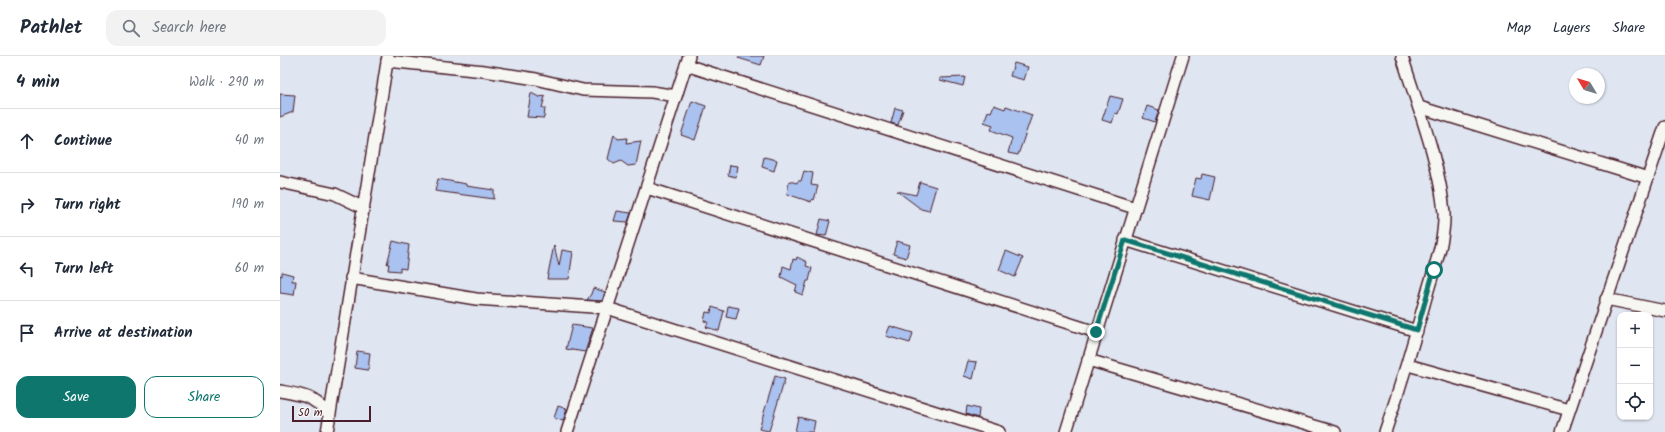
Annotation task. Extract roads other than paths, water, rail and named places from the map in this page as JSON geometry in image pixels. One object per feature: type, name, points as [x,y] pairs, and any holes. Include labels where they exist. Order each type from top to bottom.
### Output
[{"type":"street","points":[[1066,432],[1183,56]]},
{"type":"street","points":[[1385,432],[1408,365],[1442,239],[1444,214],[1440,187],[1402,56]]},
{"type":"street","points":[[327,432],[362,207],[388,59],[484,70],[536,79],[583,90],[652,92],[676,96]]},
{"type":"street","points":[[566,432],[688,61],[1135,208]]},
{"type":"street","points":[[1418,107],[1648,178]]},
{"type":"street","points":[[1562,432],[1648,178],[1660,154],[1665,127]]},
{"type":"street","points":[[280,182],[335,194],[362,207]]},
{"type":"street","points":[[646,188],[1096,332]]},
{"type":"street","points":[[1125,240],[1417,330]]},
{"type":"street","points":[[351,278],[476,299],[607,308],[999,432]]},
{"type":"street","points":[[1606,300],[1665,311]]},
{"type":"street","points":[[1088,360],[1335,432]]},
{"type":"street","points":[[1408,365],[1569,410]]},
{"type":"street","points":[[280,391],[306,396],[319,404],[330,414]]}]
